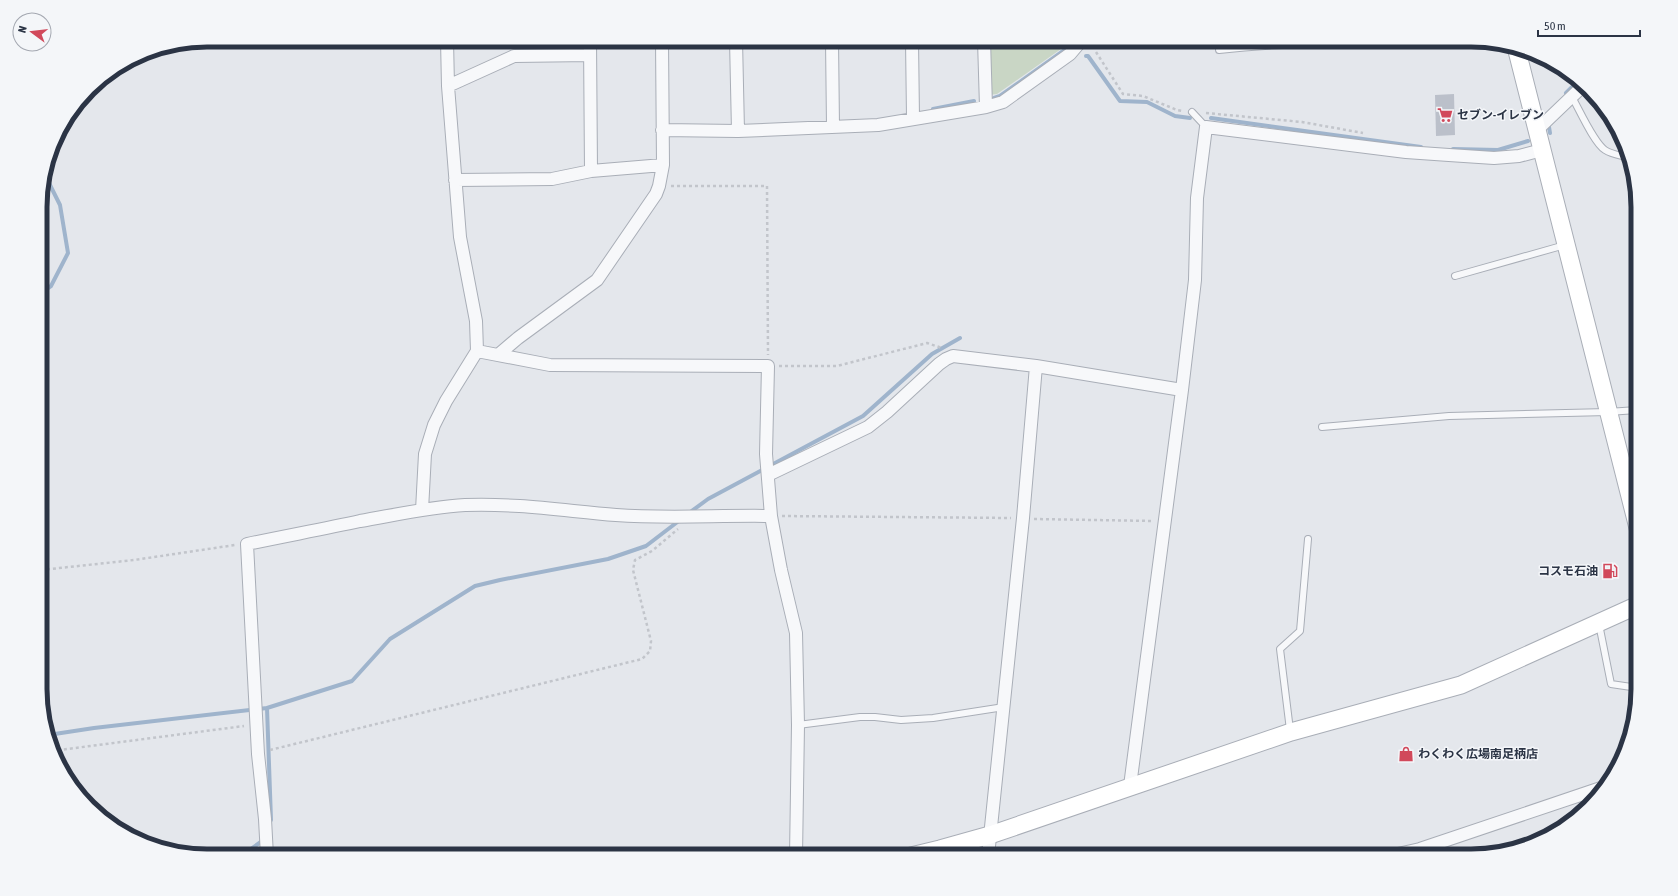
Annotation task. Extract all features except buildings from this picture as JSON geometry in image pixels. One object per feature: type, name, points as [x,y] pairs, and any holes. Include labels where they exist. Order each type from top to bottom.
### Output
[{"type":"street","points":[[422,510],[425,454],[434,425],[446,401],[477,351],[476,321],[460,237],[448,86],[447,47]]},
{"type":"street","points":[[590,47],[591,171]]},
{"type":"street","points":[[498,355],[597,280],[656,194],[663,165],[662,47]]},
{"type":"street","points":[[736,47],[738,131]]},
{"type":"street","points":[[832,47],[833,127]]},
{"type":"street","points":[[912,47],[913,118]]},
{"type":"street","points":[[984,47],[986,107]]},
{"type":"street","points":[[662,130],[738,131],[878,125],[986,107],[1003,102],[1078,47]]},
{"type":"street","points":[[1518,54],[1631,501]]},
{"type":"street","points":[[448,86],[514,56],[590,55]]},
{"type":"street","points":[[1536,130],[1579,90]]},
{"type":"street","points":[[1130,786],[1166,522],[1195,280],[1197,198],[1206,127],[1406,152],[1449,155],[1494,158],[1519,156],[1542,150]]},
{"type":"street","points":[[455,180],[552,179],[591,171],[663,165]]},
{"type":"street","points":[[477,351],[550,365],[768,366],[766,454],[771,516],[781,570],[796,633],[798,725],[796,849]]},
{"type":"street","points":[[768,475],[868,427],[887,412],[939,364],[953,356],[1036,366],[1182,390]]},
{"type":"street","points":[[989,849],[1024,518],[1036,366]]},
{"type":"street","points":[[267,849],[258,754],[247,544],[422,510],[464,505],[496,505],[616,515],[690,518],[738,515],[771,516]]},
{"type":"street","points":[[940,849],[990,835],[1290,732],[1461,685],[1631,607]]},
{"type":"street","points":[[1420,849],[1594,790]]},
{"type":"lane","points":[[1219,50],[1256,47]]},
{"type":"lane","points":[[1572,97],[1597,142],[1604,150],[1622,156]]},
{"type":"lane","points":[[1192,112],[1206,127]]},
{"type":"lane","points":[[1455,276],[1565,245]]},
{"type":"lane","points":[[1322,427],[1449,416],[1631,410]]},
{"type":"lane","points":[[1290,732],[1280,649],[1300,631],[1308,540]]},
{"type":"lane","points":[[1599,622],[1611,684],[1631,687]]},
{"type":"lane","points":[[798,725],[860,717],[901,720],[933,718],[1004,708]]},
{"type":"path","points":[[1089,47],[1122,94],[1143,96],[1178,110],[1302,122],[1365,133]]},
{"type":"path","points":[[659,186],[767,186],[768,366],[837,366],[927,343],[940,346],[953,356]]},
{"type":"path","points":[[771,516],[1024,518],[1166,522]]},
{"type":"path","points":[[258,754],[642,659],[650,651],[651,641],[633,570],[635,560],[652,551],[690,518]]},
{"type":"path","points":[[47,569],[134,560],[247,544]]},
{"type":"path","points":[[59,750],[257,724]]},
{"type":"green space","points":[[987,47],[1062,47],[1061,49],[997,94],[988,95]]},
{"type":"waterway","points":[[994,98],[1000,96],[1066,49]]},
{"type":"waterway","points":[[1086,56],[1088,56],[1120,101],[1147,102],[1175,116],[1190,118]]},
{"type":"waterway","points":[[1566,93],[1574,85]]},
{"type":"waterway","points":[[933,109],[974,101]]},
{"type":"waterway","points":[[1211,118],[1421,147]]},
{"type":"waterway","points":[[1549,127],[1550,133]]},
{"type":"waterway","points":[[1453,149],[1498,150],[1528,141]]},
{"type":"waterway","points":[[47,289],[51,286],[68,253],[60,205],[49,182]]},
{"type":"waterway","points":[[689,513],[708,499],[863,416],[932,354],[960,338]]},
{"type":"waterway","points":[[271,820],[267,708],[352,681],[390,639],[475,586],[608,559],[646,546],[680,520]]},
{"type":"waterway","points":[[54,734],[267,708]]},
{"type":"waterway","points":[[251,849],[265,839]]},
{"type":"place","name":"セブン-イレブン","points":[[1445,115]]},
{"type":"place","name":"コスモ石油","points":[[1610,571]]},
{"type":"place","name":"わくわく広場南足柄店","points":[[1406,754]]}]
